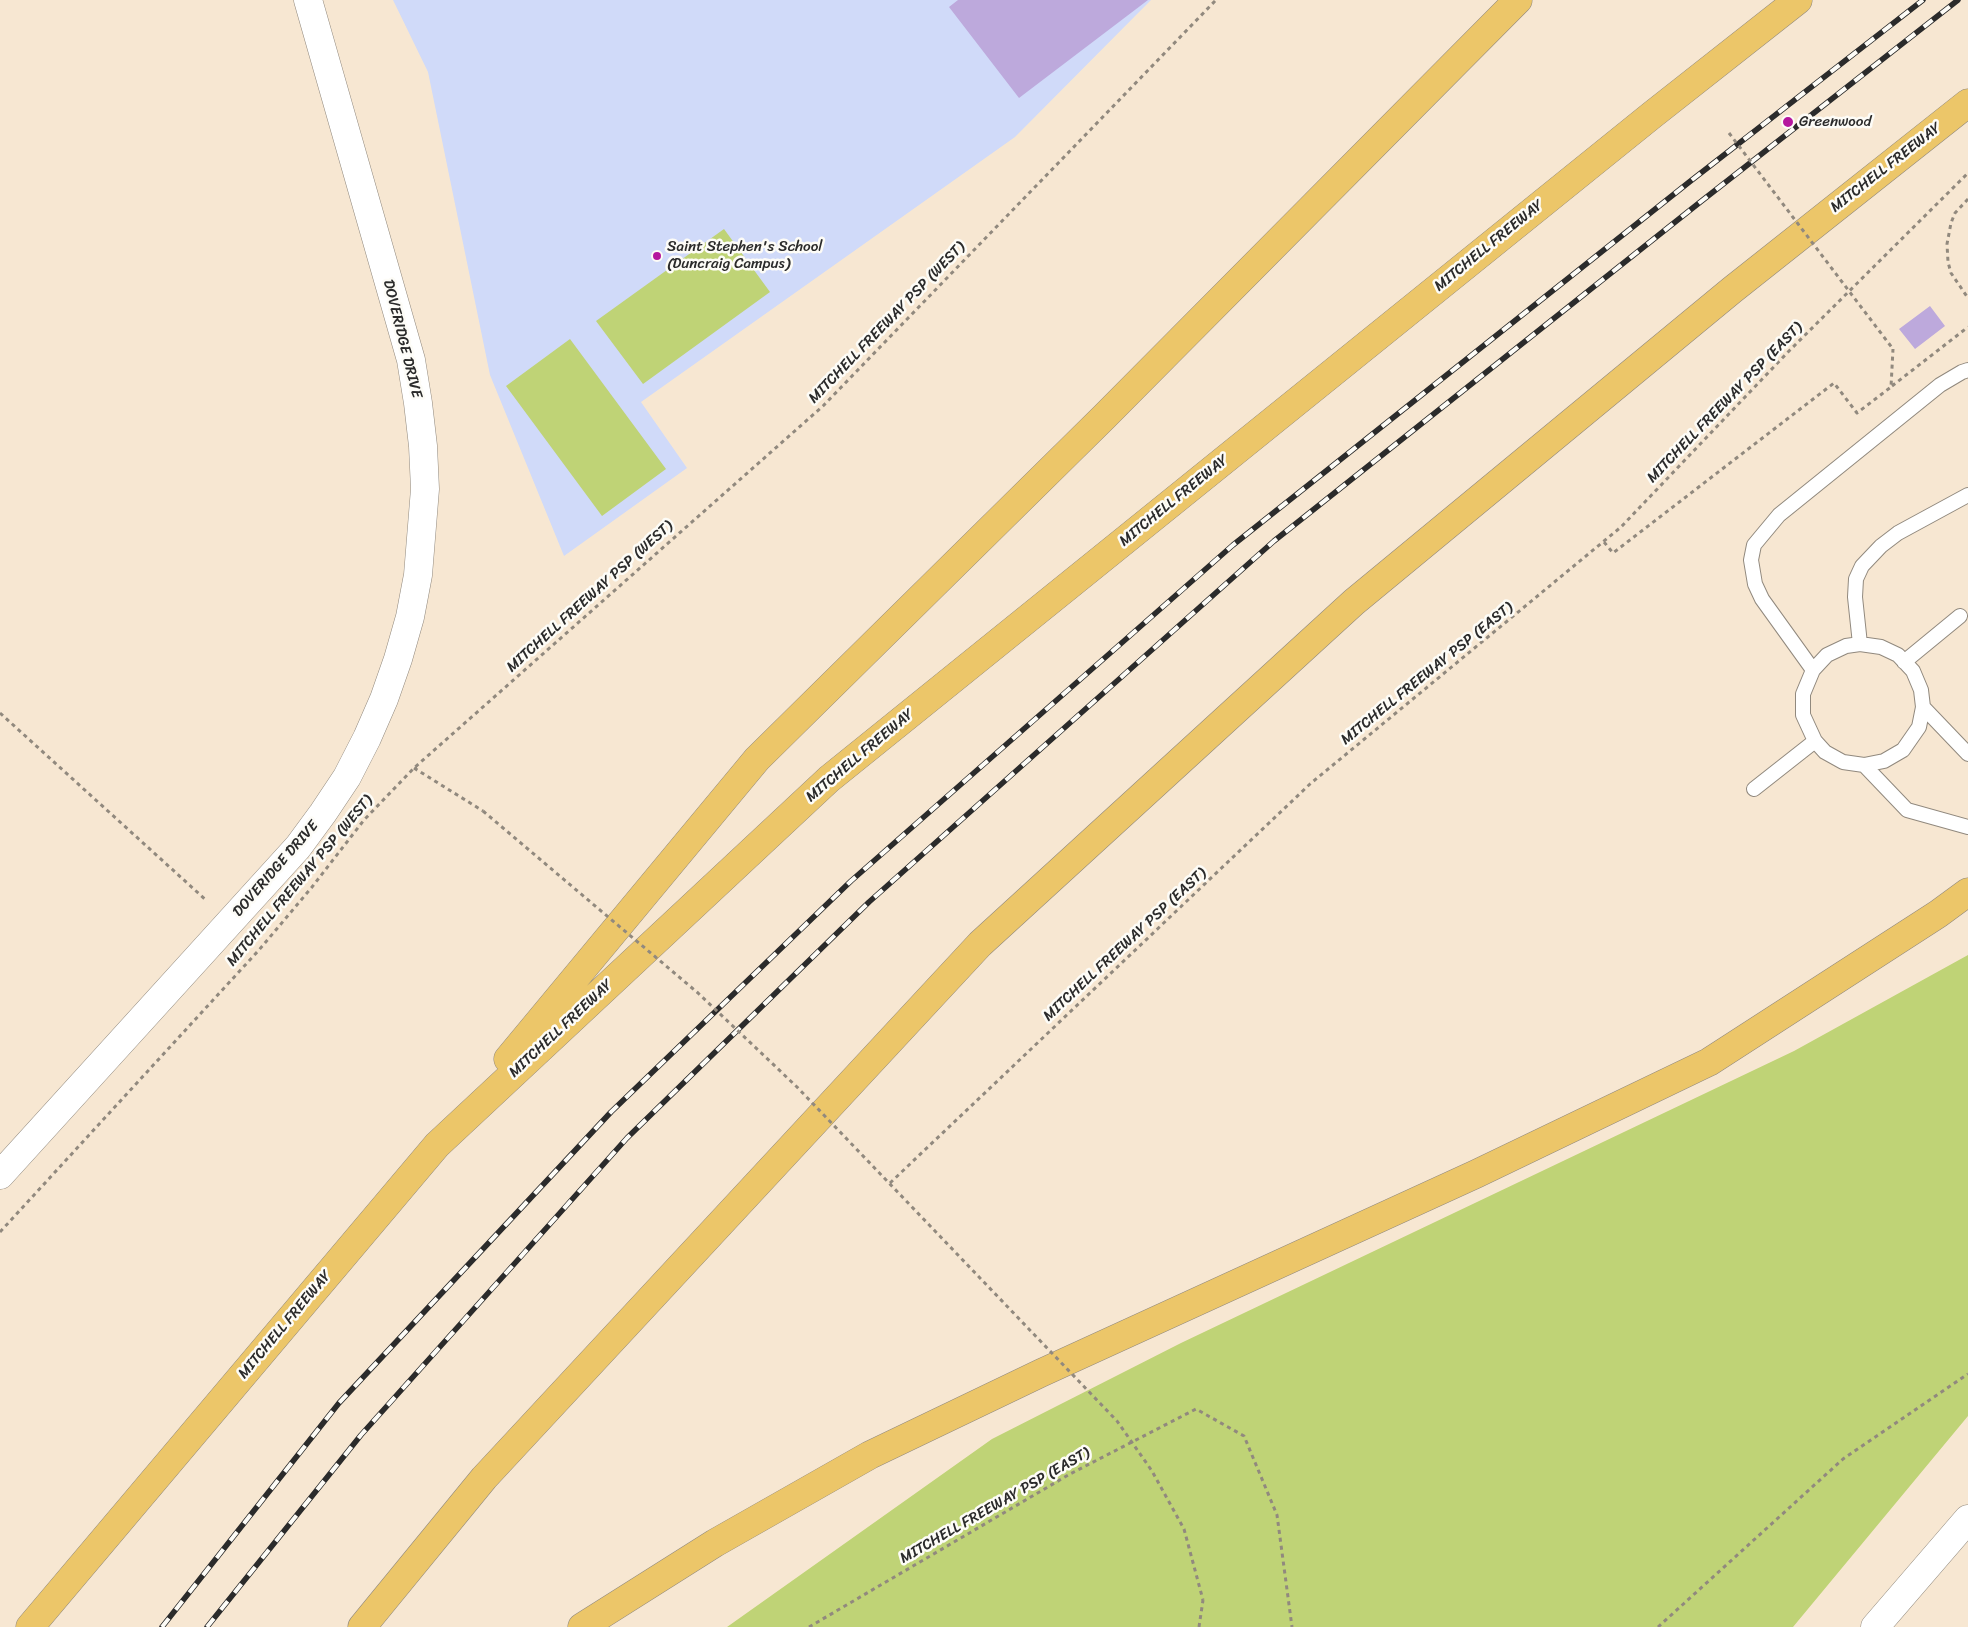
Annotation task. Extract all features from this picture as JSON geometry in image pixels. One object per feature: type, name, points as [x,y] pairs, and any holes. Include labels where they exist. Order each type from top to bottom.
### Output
[{"type":"highway","points":[[438,1145],[757,759],[1104,418],[1518,0]]},
{"type":"highway","name":"MITCHELL FREEWAY","points":[[30,1627],[438,1145],[829,779],[1652,115],[1798,0]]},
{"type":"highway","name":"MITCHELL FREEWAY","points":[[362,1627],[484,1478],[980,944],[1354,602],[1732,290],[1968,103]]},
{"type":"highway","points":[[582,1627],[714,1543],[870,1455],[1040,1373],[1476,1174],[1710,1062],[1938,914],[1968,892]]},
{"type":"street","name":"DOVERIDGE DRIVE","points":[[0,1175],[298,847],[342,784],[367,738],[384,699],[403,642],[418,575],[425,489],[423,446],[411,360],[308,0]]},
{"type":"street","points":[[1874,1627],[1968,1519]]},
{"type":"lane","points":[[1812,670],[1762,599],[1755,584],[1750,560],[1754,545],[1779,515],[1940,385],[1968,370]]},
{"type":"lane","points":[[1860,644],[1855,596],[1856,579],[1862,566],[1881,546],[1898,533],[1968,495]]},
{"type":"lane","points":[[1904,662],[1960,616]]},
{"type":"lane","points":[[1860,644],[1881,647],[1898,655],[1913,671],[1921,690],[1923,706],[1919,727],[1903,750],[1884,762],[1864,765],[1843,762],[1825,752],[1815,741],[1803,715],[1803,694],[1812,670],[1827,655],[1846,646],[1860,644]]},
{"type":"lane","points":[[1923,706],[1968,754]]},
{"type":"lane","points":[[1754,789],[1815,741]]},
{"type":"lane","points":[[1864,765],[1908,810],[1968,828]]},
{"type":"path","name":"MITCHELL FREEWAY PSP (WEST)","points":[[0,1232],[259,950],[312,887],[364,820],[414,768],[823,406],[1216,0]]},
{"type":"path","points":[[1729,133],[1893,349],[1892,387]]},
{"type":"path","name":"MITCHELL FREEWAY PSP (EAST)","points":[[890,1183],[1310,784],[1621,527],[1789,351],[1968,174]]},
{"type":"path","points":[[1968,199],[1956,213],[1951,223],[1947,244],[1948,262],[1951,272],[1968,298]]},
{"type":"path","points":[[1604,542],[1613,553],[1834,383],[1856,413],[1968,327]]},
{"type":"path","points":[[0,713],[259,950]]},
{"type":"path","points":[[414,768],[483,811],[698,993],[797,1087],[1117,1421],[1152,1471],[1184,1529],[1203,1600],[1199,1627]]},
{"type":"path","points":[[1658,1627],[1843,1459],[1968,1374]]},
{"type":"path","name":"MITCHELL FREEWAY PSP (EAST)","points":[[809,1627],[1070,1474],[1196,1409],[1244,1436],[1276,1515],[1292,1627]]},
{"type":"shaded area","name":"Saint Stephen's School (Duncraig Campus)","points":[[393,0],[1151,0],[1015,137],[641,402],[687,468],[564,556],[490,375],[428,72]]},
{"type":"green space","points":[[724,229],[770,292],[643,384],[596,321]]},
{"type":"green space","points":[[570,339],[666,469],[602,516],[506,386]]},
{"type":"green space","points":[[1968,955],[1968,1416],[1793,1627],[727,1627],[992,1439],[1181,1343],[1794,1051]]},
{"type":"building","points":[[958,0],[1148,0],[1019,98],[949,7]]},
{"type":"building","points":[[1930,306],[1945,326],[1915,349],[1899,329]]},
{"type":"railway","points":[[162,1627],[339,1403],[611,1112],[851,881],[1233,545],[1688,183],[1923,0]]},
{"type":"railway","points":[[207,1627],[361,1435],[627,1138],[869,902],[1274,541],[1958,0]]},
{"type":"place","name":"Greenwood","points":[[1788,122]]},
{"type":"place","name":"Saint Stephen's School (Duncraig Campus)","points":[[657,256]]}]
